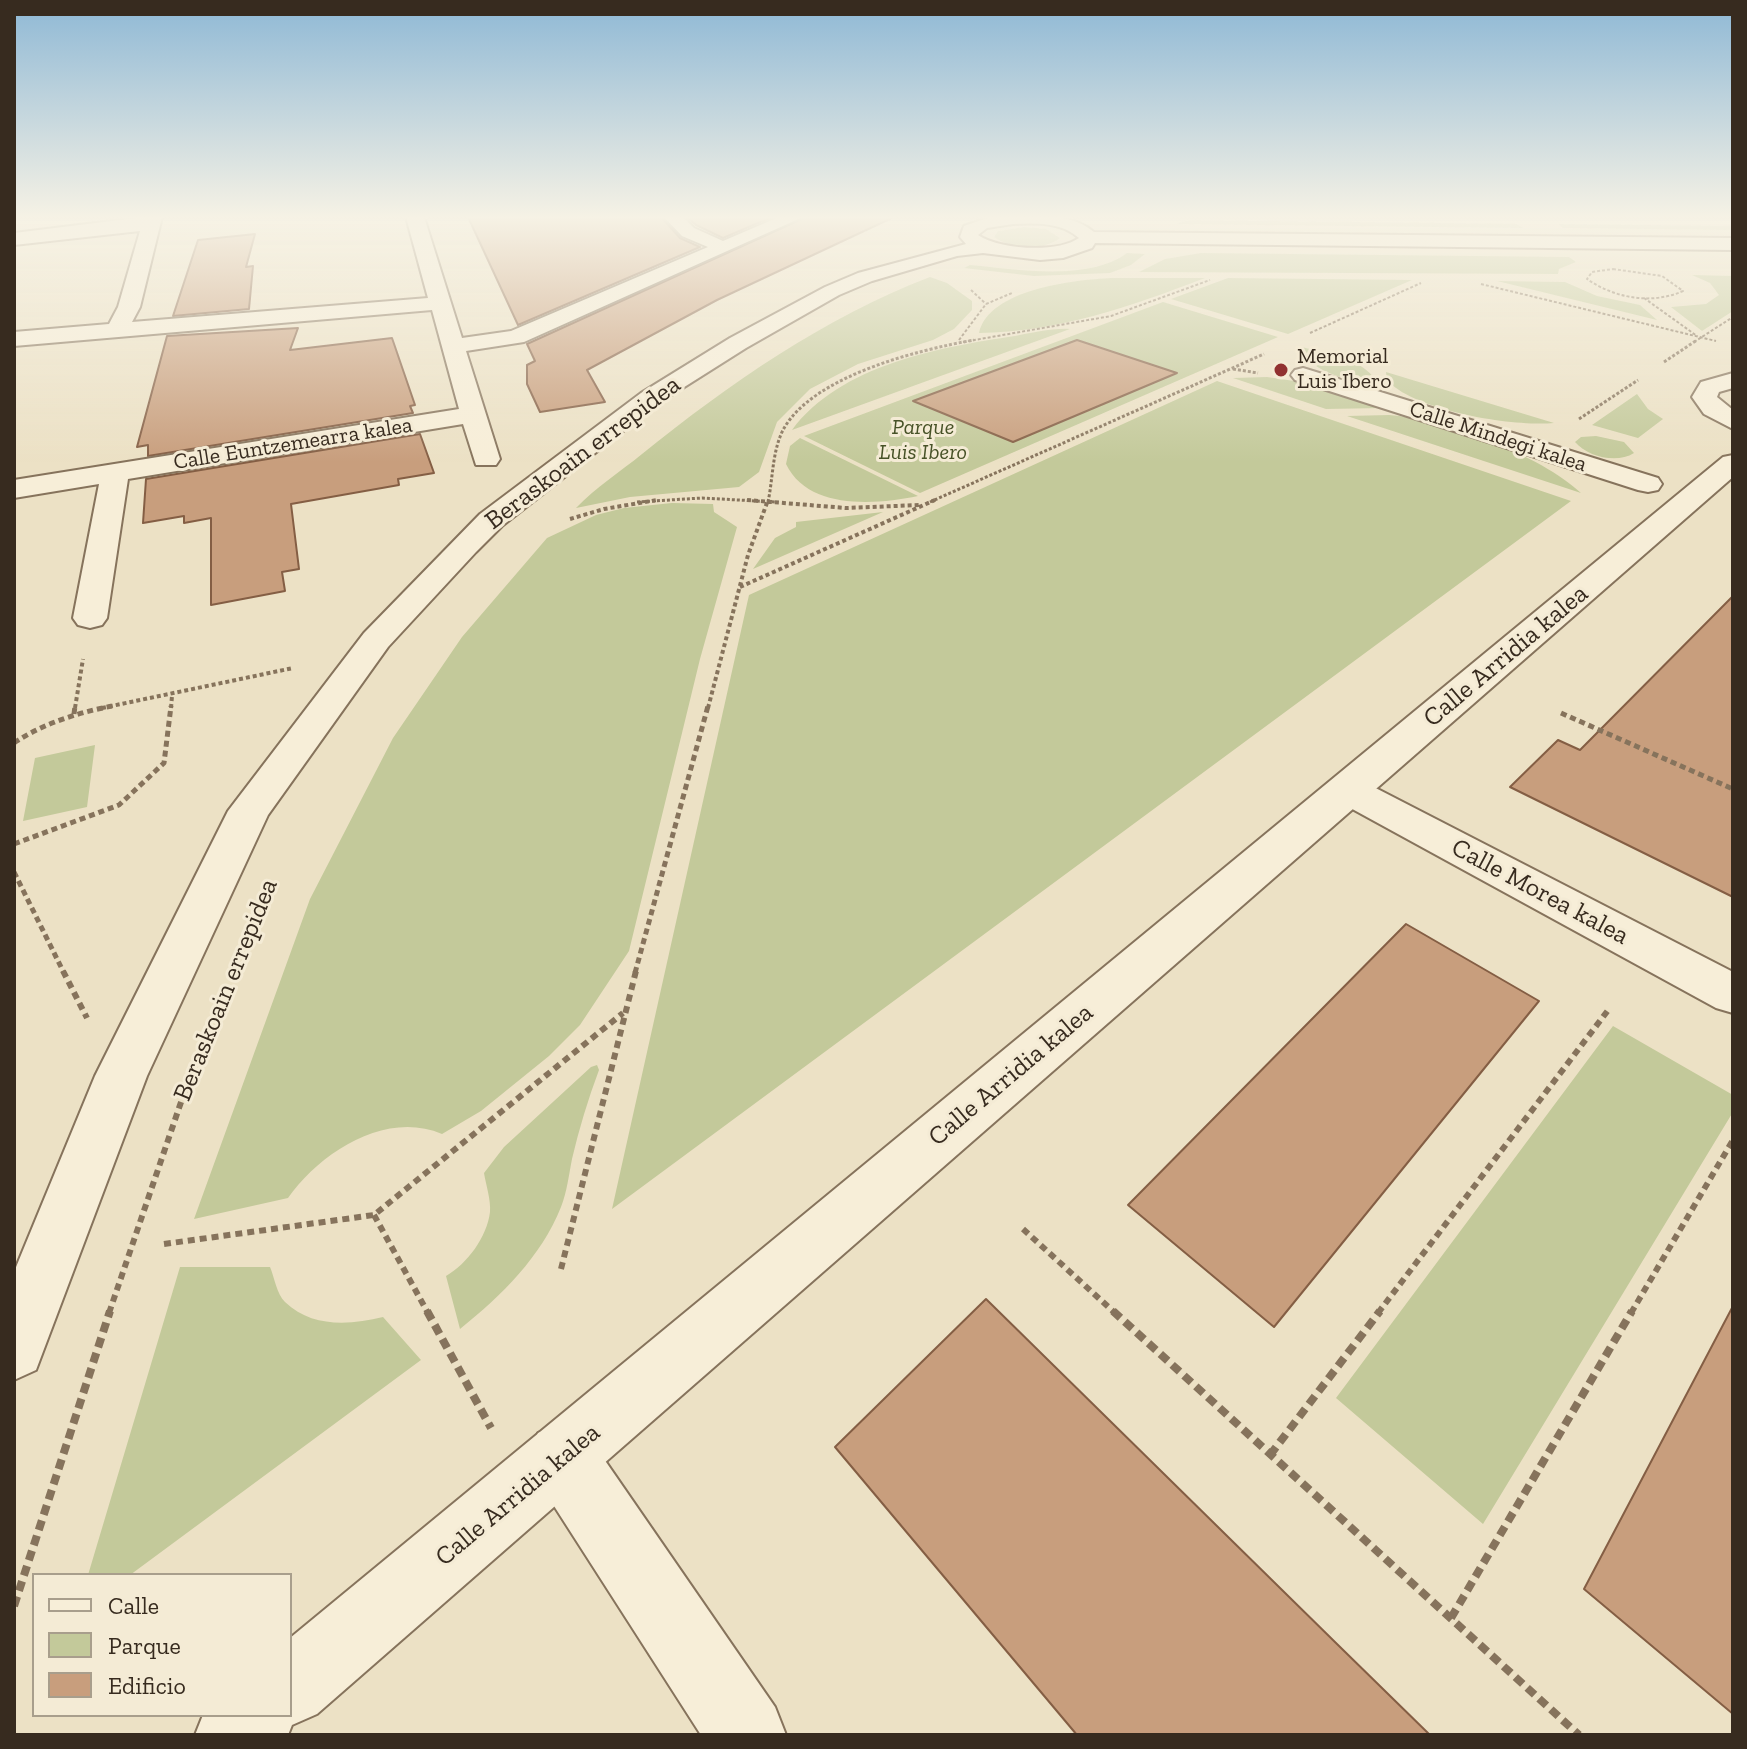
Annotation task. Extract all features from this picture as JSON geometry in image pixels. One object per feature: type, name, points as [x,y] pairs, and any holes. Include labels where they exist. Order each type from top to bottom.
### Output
[{"type":"street","points":[[118,329],[131,299]]},
{"type":"street","points":[[441,299],[486,459]]},
{"type":"street","points":[[455,346],[516,337],[602,299]]},
{"type":"street","name":"Beraskoain errepidea","points":[[14,1348],[121,1076],[249,811],[376,640],[491,520],[650,398],[738,343],[818,299]]},
{"type":"street","points":[[14,339],[442,303]]},
{"type":"street","name":"Calle Mindegi kalea","points":[[1303,375],[1648,484]]},
{"type":"street","points":[[1733,380],[1710,387],[1704,397],[1713,409],[1733,421]]},
{"type":"street","name":"Calle Euntzemearra kalea","points":[[14,489],[472,415]]},
{"type":"street","name":"Calle Arridia kalea","points":[[292,1685],[1733,463]]},
{"type":"street","points":[[90,618],[115,473]]},
{"type":"street","name":"Calle Morea kalea","points":[[1348,790],[1733,994]]},
{"type":"street","points":[[543,1473],[747,1735]]},
{"type":"street","points":[[234,1735],[255,1717]]},
{"type":"path","points":[[561,1269],[624,1012],[657,901],[739,588],[768,501],[773,465],[785,427],[805,406],[841,381],[876,364],[959,340],[1077,324],[1115,315],[1158,299]]},
{"type":"path","points":[[1310,333],[1386,299]]},
{"type":"path","points":[[1541,299],[1722,343]]},
{"type":"path","points":[[1645,299],[1701,338]]},
{"type":"path","points":[[1664,362],[1733,317]]},
{"type":"path","points":[[739,588],[1273,349]]},
{"type":"path","points":[[1533,448],[1638,380]]},
{"type":"path","points":[[558,523],[611,505],[695,496],[839,508],[925,504]]},
{"type":"path","points":[[74,714],[83,655]]},
{"type":"path","points":[[14,743],[29,733],[74,714],[172,696],[303,666]]},
{"type":"path","points":[[14,844],[119,805],[164,763],[172,696]]},
{"type":"path","points":[[1561,713],[1733,789]]},
{"type":"path","points":[[14,872],[88,1019]]},
{"type":"path","points":[[1270,1455],[1609,1009]]},
{"type":"path","points":[[164,1244],[374,1215],[624,1012]]},
{"type":"path","name":"Beraskoain errepidea","points":[[14,1606],[128,1254],[195,1060]]},
{"type":"path","points":[[1451,1619],[1733,1140]]},
{"type":"path","points":[[374,1215],[543,1473]]},
{"type":"path","points":[[1023,1229],[1579,1735]]},
{"type":"green space","points":[[880,299],[972,301],[972,310],[954,329],[933,340],[858,364],[810,389],[777,422],[759,472],[739,487],[630,497],[576,508],[600,486],[744,378],[779,354]]},
{"type":"green space","points":[[1012,299],[1148,299],[1066,323],[979,333],[986,318]]},
{"type":"green space","points":[[1172,299],[1369,299],[1288,334]]},
{"type":"green space","points":[[1569,299],[1610,299],[1640,305],[1657,320]]},
{"type":"green space","points":[[1714,299],[1733,299],[1733,311],[1702,331],[1671,307],[1706,304]]},
{"type":"green space","name":"Parque Luis Ibero","points":[[1163,302],[1278,337],[920,493],[804,436]]},
{"type":"green space","points":[[1070,329],[792,430],[812,408],[837,389],[893,363],[955,346]]},
{"type":"green space","points":[[1302,347],[1357,364],[1374,377],[1380,387],[1323,370],[1313,364]]},
{"type":"green space","points":[[1386,372],[1554,423],[1491,419],[1441,408],[1400,391],[1387,380]]},
{"type":"green space","points":[[1267,377],[1301,382],[1383,408],[1326,409],[1233,378]]},
{"type":"green space","points":[[1217,381],[1571,501],[612,1209],[749,595]]},
{"type":"green space","points":[[1637,394],[1648,409],[1663,419],[1638,438],[1592,425]]},
{"type":"green space","points":[[1389,415],[1436,424],[1490,441],[1542,465],[1581,493],[1347,416]]},
{"type":"green space","points":[[1596,436],[1624,442],[1634,453],[1619,458],[1603,457],[1587,452],[1575,442],[1581,437]]},
{"type":"green space","points":[[800,438],[918,496],[882,501],[844,501],[810,490],[796,479],[786,464],[790,446]]},
{"type":"green space","points":[[672,503],[713,504],[714,512],[737,527],[700,659],[629,951],[580,1025],[549,1056],[481,1111],[442,1134],[420,1128],[377,1132],[336,1152],[301,1181],[288,1198],[194,1219],[310,899],[393,738],[462,637],[547,538],[596,515],[624,508]]},
{"type":"green space","points":[[883,512],[753,569],[775,538],[796,527],[796,522]]},
{"type":"green space","points":[[95,745],[87,807],[23,821],[35,758]]},
{"type":"green space","points":[[1613,1026],[1733,1095],[1733,1112],[1483,1524],[1336,1398]]},
{"type":"green space","points":[[597,1065],[599,1070],[587,1103],[565,1195],[553,1225],[519,1274],[460,1329],[446,1276],[468,1257],[485,1231],[490,1207],[484,1173],[504,1147],[591,1067]]},
{"type":"green space","points":[[180,1267],[270,1267],[280,1295],[296,1310],[332,1322],[358,1322],[383,1317],[421,1360],[133,1573],[89,1573]]},
{"type":"building","points":[[179,299],[250,299],[249,309],[173,316]]},
{"type":"building","points":[[506,299],[580,299],[518,325]]},
{"type":"building","points":[[627,299],[720,299],[587,370],[605,402],[540,412],[527,384],[527,365],[535,361],[527,344]]},
{"type":"building","points":[[298,328],[290,350],[392,338],[415,405],[410,406],[413,413],[148,456],[148,445],[137,447],[167,336]]},
{"type":"building","points":[[1077,340],[1177,373],[1013,442],[913,401]]},
{"type":"building","points":[[420,434],[434,473],[398,479],[399,485],[291,504],[299,569],[282,572],[285,591],[211,605],[211,518],[184,523],[184,516],[143,523],[146,479]]},
{"type":"building","points":[[1733,596],[1733,897],[1510,787],[1558,740],[1580,750]]},
{"type":"building","points":[[1406,924],[1539,1001],[1274,1327],[1128,1205]]},
{"type":"building","points":[[986,1299],[1430,1735],[1077,1735],[835,1447]]},
{"type":"building","points":[[1733,1306],[1733,1714],[1584,1589]]},
{"type":"place","name":"Memorial Luis Ibero","points":[[1281,370]]}]
